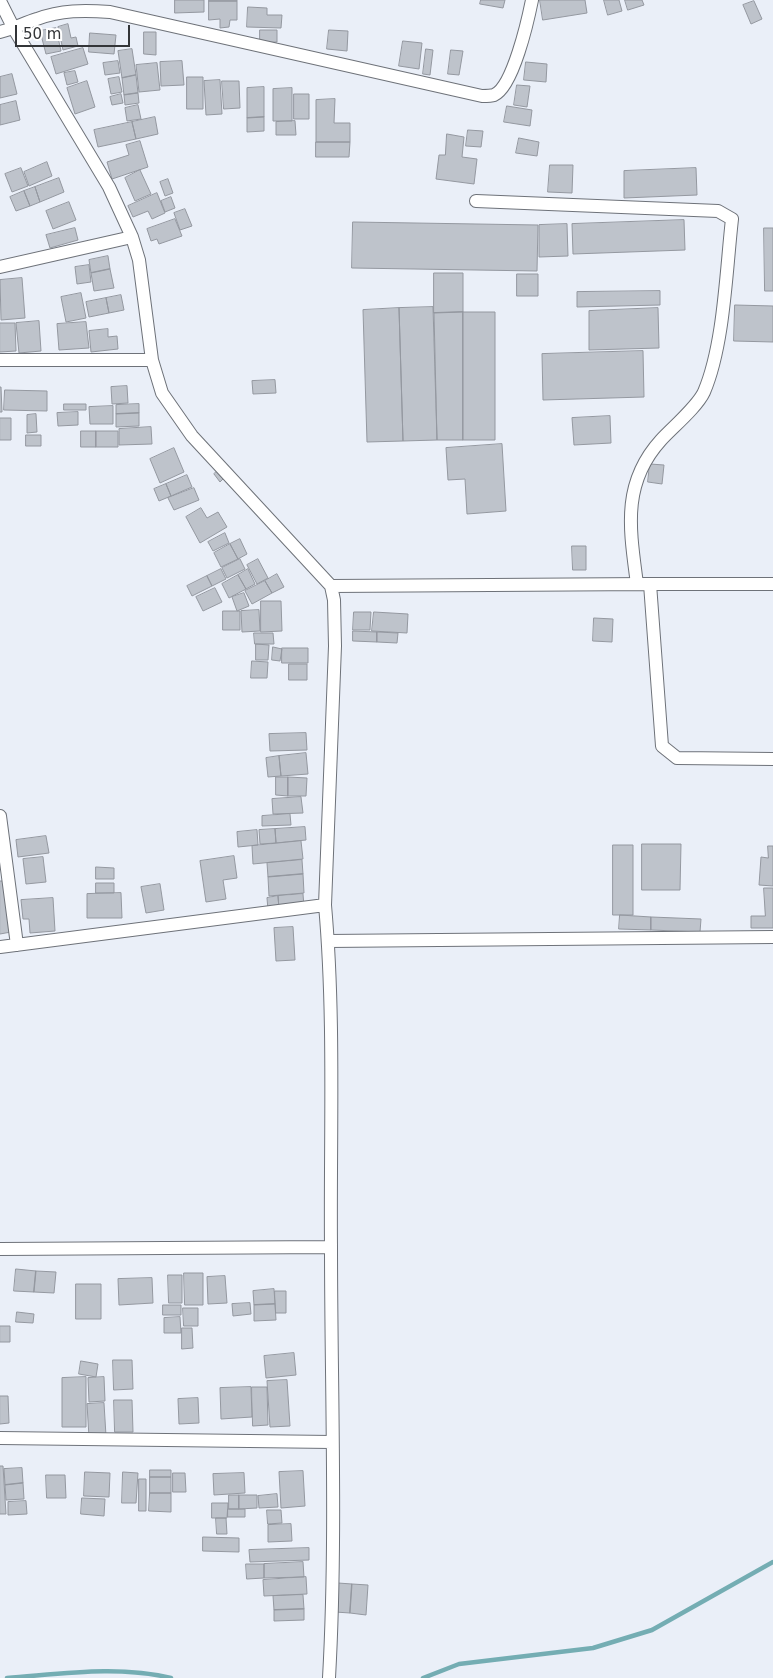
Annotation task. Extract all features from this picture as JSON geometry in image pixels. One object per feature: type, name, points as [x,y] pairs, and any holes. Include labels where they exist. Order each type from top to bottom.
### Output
[{"type":"street","points":[[0,32],[14,29],[37,19],[76,9],[110,12],[482,96],[494,95],[505,85],[523,39],[532,0]]},
{"type":"street","points":[[0,1],[14,29],[109,187],[132,237],[139,260],[152,360],[162,393],[192,436],[331,586],[334,600],[335,646],[325,905],[328,941],[331,1247],[332,1442],[329,1678]]},
{"type":"street","points":[[476,201],[718,211],[732,220],[715,364],[702,395],[643,462],[635,479],[630,527],[637,584]]},
{"type":"street","points":[[0,267],[132,237]]},
{"type":"street","points":[[0,360],[152,360]]},
{"type":"street","points":[[650,584],[662,746],[677,758],[773,760]]},
{"type":"street","points":[[331,586],[773,584]]},
{"type":"street","points":[[0,816],[17,945]]},
{"type":"street","points":[[0,947],[325,905]]},
{"type":"street","points":[[328,941],[773,937]]},
{"type":"street","points":[[0,1249],[331,1247]]},
{"type":"street","points":[[0,1438],[332,1442]]},
{"type":"building","points":[[175,0],[204,0],[204,12],[175,13]]},
{"type":"building","points":[[237,0],[237,1],[209,1]]},
{"type":"building","points":[[481,0],[505,0],[503,8],[480,4]]},
{"type":"building","points":[[540,0],[585,0],[587,13],[543,20]]},
{"type":"building","points":[[604,0],[619,0],[622,11],[608,15]]},
{"type":"building","points":[[625,0],[642,0],[644,5],[628,10]]},
{"type":"building","points":[[209,1],[237,1],[237,20],[230,20],[229,27],[220,28],[220,19],[209,20]]},
{"type":"building","points":[[754,1],[762,19],[751,24],[743,5]]},
{"type":"building","points":[[248,7],[267,8],[267,15],[282,15],[281,28],[247,27]]},
{"type":"building","points":[[68,24],[71,38],[76,37],[78,46],[63,50],[58,27]]},
{"type":"building","points":[[56,28],[61,51],[46,54],[40,31]]},
{"type":"building","points":[[260,30],[277,30],[277,42],[260,43]]},
{"type":"building","points":[[329,30],[348,31],[347,51],[327,49]]},
{"type":"building","points":[[144,32],[156,32],[156,55],[144,54]]},
{"type":"building","points":[[90,33],[116,35],[114,54],[89,52]]},
{"type":"building","points":[[403,41],[422,43],[419,69],[399,66]]},
{"type":"building","points":[[83,48],[88,64],[56,74],[51,57]]},
{"type":"building","points":[[132,49],[136,75],[122,78],[118,51]]},
{"type":"building","points":[[426,49],[433,50],[430,75],[423,74]]},
{"type":"building","points":[[451,50],[463,51],[459,75],[448,74]]},
{"type":"building","points":[[118,61],[120,73],[105,75],[103,63]]},
{"type":"building","points":[[182,61],[184,85],[161,86],[160,62]]},
{"type":"building","points":[[526,62],[547,64],[546,82],[524,80]]},
{"type":"building","points":[[157,63],[160,90],[139,92],[136,65]]},
{"type":"building","points":[[75,71],[78,82],[67,85],[64,73]]},
{"type":"building","points":[[12,74],[17,94],[0,98],[0,77]]},
{"type":"building","points":[[136,75],[138,93],[124,95],[122,78]]},
{"type":"building","points":[[119,77],[122,92],[111,94],[108,79]]},
{"type":"building","points":[[187,77],[203,77],[203,109],[187,109]]},
{"type":"building","points":[[220,80],[222,114],[206,115],[204,81]]},
{"type":"building","points":[[87,81],[95,107],[75,114],[67,88]]},
{"type":"building","points":[[222,81],[239,81],[240,108],[224,109]]},
{"type":"building","points":[[517,85],[530,86],[527,107],[514,105]]},
{"type":"building","points":[[264,87],[264,117],[247,118],[247,88]]},
{"type":"building","points":[[292,88],[292,121],[273,121],[273,89]]},
{"type":"building","points":[[138,93],[139,103],[125,105],[124,95]]},
{"type":"building","points":[[121,94],[123,103],[112,105],[110,97]]},
{"type":"building","points":[[294,94],[309,94],[309,119],[294,119]]},
{"type":"building","points":[[335,99],[334,123],[350,123],[350,142],[316,142],[316,100]]},
{"type":"building","points":[[16,101],[20,120],[0,125],[0,105]]},
{"type":"building","points":[[138,105],[141,119],[127,121],[125,108]]},
{"type":"building","points":[[507,106],[532,110],[530,126],[504,122]]},
{"type":"building","points":[[155,117],[158,134],[136,139],[132,122]]},
{"type":"building","points":[[264,117],[264,131],[247,132],[247,118]]},
{"type":"building","points":[[295,121],[296,135],[276,135],[276,122]]},
{"type":"building","points":[[132,122],[136,139],[98,147],[94,130]]},
{"type":"building","points":[[468,130],[483,131],[481,147],[466,146]]},
{"type":"building","points":[[447,134],[464,137],[462,157],[477,159],[474,184],[436,179],[439,155],[445,155]]},
{"type":"building","points":[[519,138],[539,142],[537,156],[516,153]]},
{"type":"building","points":[[140,141],[148,167],[112,179],[107,162],[129,155],[126,145]]},
{"type":"building","points":[[316,142],[350,142],[349,157],[316,157]]},
{"type":"building","points":[[47,162],[52,176],[29,186],[24,172]]},
{"type":"building","points":[[550,165],[573,165],[572,193],[548,192]]},
{"type":"building","points":[[21,168],[28,186],[12,192],[5,174]]},
{"type":"building","points":[[696,168],[697,195],[624,198],[624,171]]},
{"type":"building","points":[[140,170],[151,194],[135,201],[125,178]]},
{"type":"building","points":[[59,178],[64,192],[40,202],[35,187]]},
{"type":"building","points":[[168,179],[173,193],[165,196],[160,182]]},
{"type":"building","points":[[35,187],[40,202],[30,206],[24,191]]},
{"type":"building","points":[[24,191],[30,206],[16,211],[10,197]]},
{"type":"building","points":[[157,193],[165,213],[152,219],[148,211],[133,217],[128,206]]},
{"type":"building","points":[[171,197],[175,208],[165,212],[161,201]]},
{"type":"building","points":[[69,202],[76,220],[53,229],[46,211]]},
{"type":"building","points":[[185,209],[192,226],[180,230],[174,213]]},
{"type":"building","points":[[175,219],[182,236],[159,244],[157,239],[151,241],[147,229]]},
{"type":"building","points":[[684,220],[685,250],[573,254],[572,224]]},
{"type":"building","points":[[353,222],[538,225],[537,271],[352,268]]},
{"type":"building","points":[[567,224],[568,256],[539,257],[539,225]]},
{"type":"building","points":[[75,228],[78,240],[50,248],[46,235]]},
{"type":"building","points":[[764,228],[773,228],[773,291],[765,291]]},
{"type":"building","points":[[108,256],[110,269],[91,273],[89,260]]},
{"type":"building","points":[[89,265],[91,282],[77,284],[75,267]]},
{"type":"building","points":[[110,269],[114,288],[94,291],[91,273]]},
{"type":"building","points":[[434,273],[463,273],[463,312],[434,313]]},
{"type":"building","points":[[517,274],[538,274],[538,296],[517,296]]},
{"type":"building","points":[[22,278],[25,318],[1,320],[0,280]]},
{"type":"building","points":[[660,291],[660,305],[577,307],[577,292]]},
{"type":"building","points":[[81,293],[86,318],[66,322],[61,297]]},
{"type":"building","points":[[121,295],[124,310],[109,313],[106,298]]},
{"type":"building","points":[[106,298],[109,313],[89,317],[86,302]]},
{"type":"building","points":[[735,305],[773,306],[773,342],[734,341]]},
{"type":"building","points":[[433,307],[437,440],[403,441],[399,308]]},
{"type":"building","points":[[399,308],[403,441],[367,442],[363,310]]},
{"type":"building","points":[[658,308],[659,348],[589,350],[589,311]]},
{"type":"building","points":[[463,312],[495,312],[495,440],[463,440]]},
{"type":"building","points":[[463,312],[463,440],[437,440],[434,313]]},
{"type":"building","points":[[39,321],[41,351],[19,353],[16,323]]},
{"type":"building","points":[[86,322],[89,348],[59,350],[57,324]]},
{"type":"building","points":[[0,323],[15,323],[16,351],[0,352]]},
{"type":"building","points":[[108,329],[108,337],[117,336],[118,349],[91,352],[89,331]]},
{"type":"building","points":[[643,351],[644,397],[543,400],[542,354]]},
{"type":"building","points":[[275,380],[276,393],[253,394],[252,381]]},
{"type":"building","points":[[127,386],[128,403],[112,404],[111,387]]},
{"type":"building","points":[[1,387],[2,412],[0,412]]},
{"type":"building","points":[[5,390],[47,391],[47,411],[4,410]]},
{"type":"building","points":[[64,404],[86,404],[86,410],[64,410]]},
{"type":"building","points":[[139,404],[139,413],[116,414],[116,405]]},
{"type":"building","points":[[113,406],[113,424],[90,424],[89,407]]},
{"type":"building","points":[[78,412],[78,425],[58,426],[57,413]]},
{"type":"building","points":[[139,413],[139,426],[116,427],[116,414]]},
{"type":"building","points":[[36,414],[37,432],[27,433],[27,415]]},
{"type":"building","points":[[610,416],[611,443],[574,445],[572,418]]},
{"type":"building","points":[[0,418],[11,418],[11,440],[0,440]]},
{"type":"building","points":[[151,427],[152,444],[119,445],[119,429]]},
{"type":"building","points":[[81,431],[96,431],[96,447],[81,447]]},
{"type":"building","points":[[96,431],[118,431],[118,447],[96,447]]},
{"type":"building","points":[[26,435],[41,435],[41,446],[26,446]]},
{"type":"building","points":[[502,444],[506,511],[467,514],[465,479],[448,480],[446,448]]},
{"type":"building","points":[[174,448],[184,472],[160,483],[150,459]]},
{"type":"building","points":[[650,464],[664,465],[662,484],[648,482]]},
{"type":"building","points":[[220,469],[226,476],[220,482],[214,474]]},
{"type":"building","points":[[187,475],[192,487],[171,496],[166,484]]},
{"type":"building","points":[[166,484],[171,496],[159,501],[154,489]]},
{"type":"building","points":[[194,488],[199,500],[174,510],[168,498]]},
{"type":"building","points":[[201,508],[207,518],[218,512],[227,527],[200,543],[186,517]]},
{"type":"building","points":[[225,533],[229,543],[213,551],[208,542]]},
{"type":"building","points":[[240,539],[247,554],[238,559],[230,544]]},
{"type":"building","points":[[230,544],[238,559],[221,567],[214,553]]},
{"type":"building","points":[[572,546],[586,546],[586,570],[573,570]]},
{"type":"building","points":[[240,559],[245,569],[227,578],[222,568]]},
{"type":"building","points":[[258,559],[268,578],[257,584],[247,565]]},
{"type":"building","points":[[221,569],[226,579],[212,586],[207,576]]},
{"type":"building","points":[[248,569],[255,584],[246,589],[238,575]]},
{"type":"building","points":[[277,574],[284,587],[272,593],[265,581]]},
{"type":"building","points":[[238,575],[246,589],[229,598],[222,584]]},
{"type":"building","points":[[207,576],[212,586],[192,596],[187,586]]},
{"type":"building","points":[[265,581],[272,593],[252,604],[245,591]]},
{"type":"building","points":[[215,588],[222,602],[203,611],[196,597]]},
{"type":"building","points":[[244,593],[249,606],[237,611],[232,597]]},
{"type":"building","points":[[261,601],[281,601],[282,631],[261,632]]},
{"type":"building","points":[[259,610],[260,631],[242,632],[241,611]]},
{"type":"building","points":[[223,611],[240,611],[240,630],[223,630]]},
{"type":"building","points":[[354,612],[371,612],[370,630],[353,630]]},
{"type":"building","points":[[374,612],[408,614],[407,633],[372,631]]},
{"type":"building","points":[[594,618],[613,619],[612,642],[593,641]]},
{"type":"building","points":[[353,631],[377,632],[377,642],[353,641]]},
{"type":"building","points":[[377,632],[398,633],[397,643],[377,642]]},
{"type":"building","points":[[254,633],[273,633],[274,644],[255,644]]},
{"type":"building","points":[[256,644],[269,645],[268,660],[256,660]]},
{"type":"building","points":[[273,647],[282,649],[280,661],[272,660]]},
{"type":"building","points":[[282,648],[308,648],[308,663],[282,663]]},
{"type":"building","points":[[252,661],[268,662],[267,678],[251,678]]},
{"type":"building","points":[[289,664],[307,664],[307,680],[289,680]]},
{"type":"building","points":[[306,733],[307,750],[270,751],[269,734]]},
{"type":"building","points":[[306,753],[308,774],[281,776],[279,756]]},
{"type":"building","points":[[279,756],[281,776],[268,777],[266,758]]},
{"type":"building","points":[[276,777],[288,777],[288,796],[276,795]]},
{"type":"building","points":[[288,777],[307,778],[306,796],[288,796]]},
{"type":"building","points":[[301,797],[303,813],[273,814],[272,799]]},
{"type":"building","points":[[290,814],[291,825],[262,826],[262,816]]},
{"type":"building","points":[[305,827],[306,840],[276,843],[275,829]]},
{"type":"building","points":[[275,829],[276,843],[260,844],[259,830]]},
{"type":"building","points":[[257,830],[258,845],[238,847],[237,832]]},
{"type":"building","points":[[46,836],[49,853],[18,857],[16,840]]},
{"type":"building","points":[[301,841],[303,859],[253,864],[252,846]]},
{"type":"building","points":[[642,844],[681,844],[680,890],[642,890]]},
{"type":"building","points":[[613,845],[633,845],[633,915],[613,915]]},
{"type":"building","points":[[768,846],[773,846],[773,886],[759,885],[761,857],[768,858]]},
{"type":"building","points":[[234,856],[237,878],[223,880],[226,899],[206,902],[200,861]]},
{"type":"building","points":[[43,857],[46,882],[26,884],[23,859]]},
{"type":"building","points":[[302,860],[303,874],[268,877],[267,863]]},
{"type":"building","points":[[96,867],[114,868],[114,879],[96,879]]},
{"type":"building","points":[[303,874],[304,893],[269,896],[268,877]]},
{"type":"building","points":[[0,881],[5,881],[11,932],[0,934]]},
{"type":"building","points":[[96,883],[114,883],[114,893],[96,893]]},
{"type":"building","points":[[160,884],[164,910],[146,913],[141,887]]},
{"type":"building","points":[[764,888],[773,888],[773,928],[751,928],[751,916],[765,916]]},
{"type":"building","points":[[121,893],[122,918],[87,918],[87,894]]},
{"type":"building","points":[[303,894],[304,906],[279,909],[278,896]]},
{"type":"building","points":[[278,896],[279,909],[268,910],[267,898]]},
{"type":"building","points":[[53,898],[55,931],[30,933],[29,919],[23,919],[21,900]]},
{"type":"building","points":[[620,915],[651,917],[651,930],[619,929]]},
{"type":"building","points":[[651,917],[701,919],[700,932],[651,930]]},
{"type":"building","points":[[293,927],[295,960],[276,961],[274,928]]},
{"type":"building","points":[[16,1269],[36,1271],[34,1292],[14,1291]]},
{"type":"building","points":[[36,1271],[56,1272],[54,1293],[34,1292]]},
{"type":"building","points":[[184,1273],[203,1273],[203,1305],[185,1305]]},
{"type":"building","points":[[168,1275],[182,1275],[182,1303],[169,1303]]},
{"type":"building","points":[[225,1276],[227,1303],[208,1304],[207,1277]]},
{"type":"building","points":[[152,1278],[153,1303],[119,1305],[118,1279]]},
{"type":"building","points":[[76,1284],[101,1284],[101,1319],[76,1319]]},
{"type":"building","points":[[274,1289],[275,1304],[254,1305],[253,1291]]},
{"type":"building","points":[[275,1291],[286,1291],[286,1313],[276,1313]]},
{"type":"building","points":[[250,1303],[251,1314],[233,1316],[232,1304]]},
{"type":"building","points":[[275,1304],[276,1320],[254,1321],[254,1305]]},
{"type":"building","points":[[163,1305],[181,1305],[181,1315],[163,1315]]},
{"type":"building","points":[[183,1308],[198,1308],[198,1326],[184,1326]]},
{"type":"building","points":[[17,1312],[34,1314],[33,1323],[16,1322]]},
{"type":"building","points":[[180,1317],[181,1333],[164,1333],[164,1318]]},
{"type":"building","points":[[0,1326],[10,1326],[10,1342],[0,1342]]},
{"type":"building","points":[[182,1328],[192,1328],[193,1348],[182,1349]]},
{"type":"building","points":[[294,1353],[296,1375],[266,1378],[264,1356]]},
{"type":"building","points":[[113,1360],[132,1360],[133,1389],[114,1390]]},
{"type":"building","points":[[81,1361],[98,1364],[96,1377],[79,1374]]},
{"type":"building","points":[[86,1377],[86,1427],[62,1427],[62,1378]]},
{"type":"building","points":[[104,1377],[105,1401],[89,1402],[88,1378]]},
{"type":"building","points":[[287,1380],[290,1426],[270,1427],[267,1381]]},
{"type":"building","points":[[251,1387],[252,1417],[221,1419],[220,1388]]},
{"type":"building","points":[[252,1387],[267,1387],[268,1425],[253,1426]]},
{"type":"building","points":[[0,1396],[8,1396],[9,1423],[0,1424]]},
{"type":"building","points":[[198,1398],[199,1423],[179,1424],[178,1399]]},
{"type":"building","points":[[114,1400],[132,1400],[133,1432],[115,1432]]},
{"type":"building","points":[[104,1403],[106,1436],[89,1437],[87,1404]]},
{"type":"building","points":[[0,1466],[3,1466],[6,1514],[0,1514]]},
{"type":"building","points":[[22,1468],[23,1483],[5,1485],[4,1469]]},
{"type":"building","points":[[150,1470],[171,1470],[171,1477],[150,1477]]},
{"type":"building","points":[[303,1471],[305,1506],[281,1508],[279,1472]]},
{"type":"building","points":[[85,1472],[110,1473],[109,1497],[84,1496]]},
{"type":"building","points":[[123,1472],[138,1473],[136,1503],[122,1503]]},
{"type":"building","points":[[173,1473],[185,1473],[186,1492],[173,1492]]},
{"type":"building","points":[[244,1473],[245,1493],[214,1495],[213,1474]]},
{"type":"building","points":[[46,1475],[65,1475],[66,1498],[47,1498]]},
{"type":"building","points":[[150,1477],[171,1477],[171,1493],[150,1493]]},
{"type":"building","points":[[139,1479],[146,1479],[146,1511],[139,1511]]},
{"type":"building","points":[[23,1483],[24,1499],[6,1500],[5,1485]]},
{"type":"building","points":[[150,1493],[171,1493],[171,1512],[149,1511]]},
{"type":"building","points":[[277,1494],[278,1507],[259,1508],[258,1496]]},
{"type":"building","points":[[229,1495],[239,1495],[239,1509],[229,1509]]},
{"type":"building","points":[[239,1495],[257,1495],[257,1508],[239,1509]]},
{"type":"building","points":[[82,1498],[105,1499],[104,1516],[81,1514]]},
{"type":"building","points":[[26,1501],[27,1514],[8,1515],[8,1502]]},
{"type":"building","points":[[212,1503],[228,1503],[227,1518],[212,1518]]},
{"type":"building","points":[[228,1509],[245,1509],[245,1517],[228,1517]]},
{"type":"building","points":[[267,1510],[281,1510],[282,1523],[268,1524]]},
{"type":"building","points":[[216,1518],[226,1518],[227,1534],[217,1534]]},
{"type":"building","points":[[291,1524],[292,1541],[268,1542],[268,1525]]},
{"type":"building","points":[[203,1537],[239,1538],[239,1552],[203,1551]]},
{"type":"building","points":[[309,1548],[309,1560],[250,1562],[249,1550]]},
{"type":"building","points":[[303,1562],[304,1577],[264,1578],[264,1564]]},
{"type":"building","points":[[246,1564],[264,1564],[264,1578],[247,1579]]},
{"type":"building","points":[[306,1577],[307,1594],[264,1596],[263,1580]]},
{"type":"building","points":[[338,1583],[352,1584],[350,1613],[335,1612]]},
{"type":"building","points":[[352,1584],[368,1585],[366,1615],[350,1613]]},
{"type":"building","points":[[303,1595],[304,1609],[274,1610],[273,1596]]},
{"type":"building","points":[[304,1609],[304,1620],[274,1621],[274,1610]]},
{"type":"waterway","points":[[423,1678],[459,1664],[593,1648],[652,1630],[773,1562]]},
{"type":"waterway","points":[[7,1678],[110,1671],[151,1674],[171,1678]]}]
